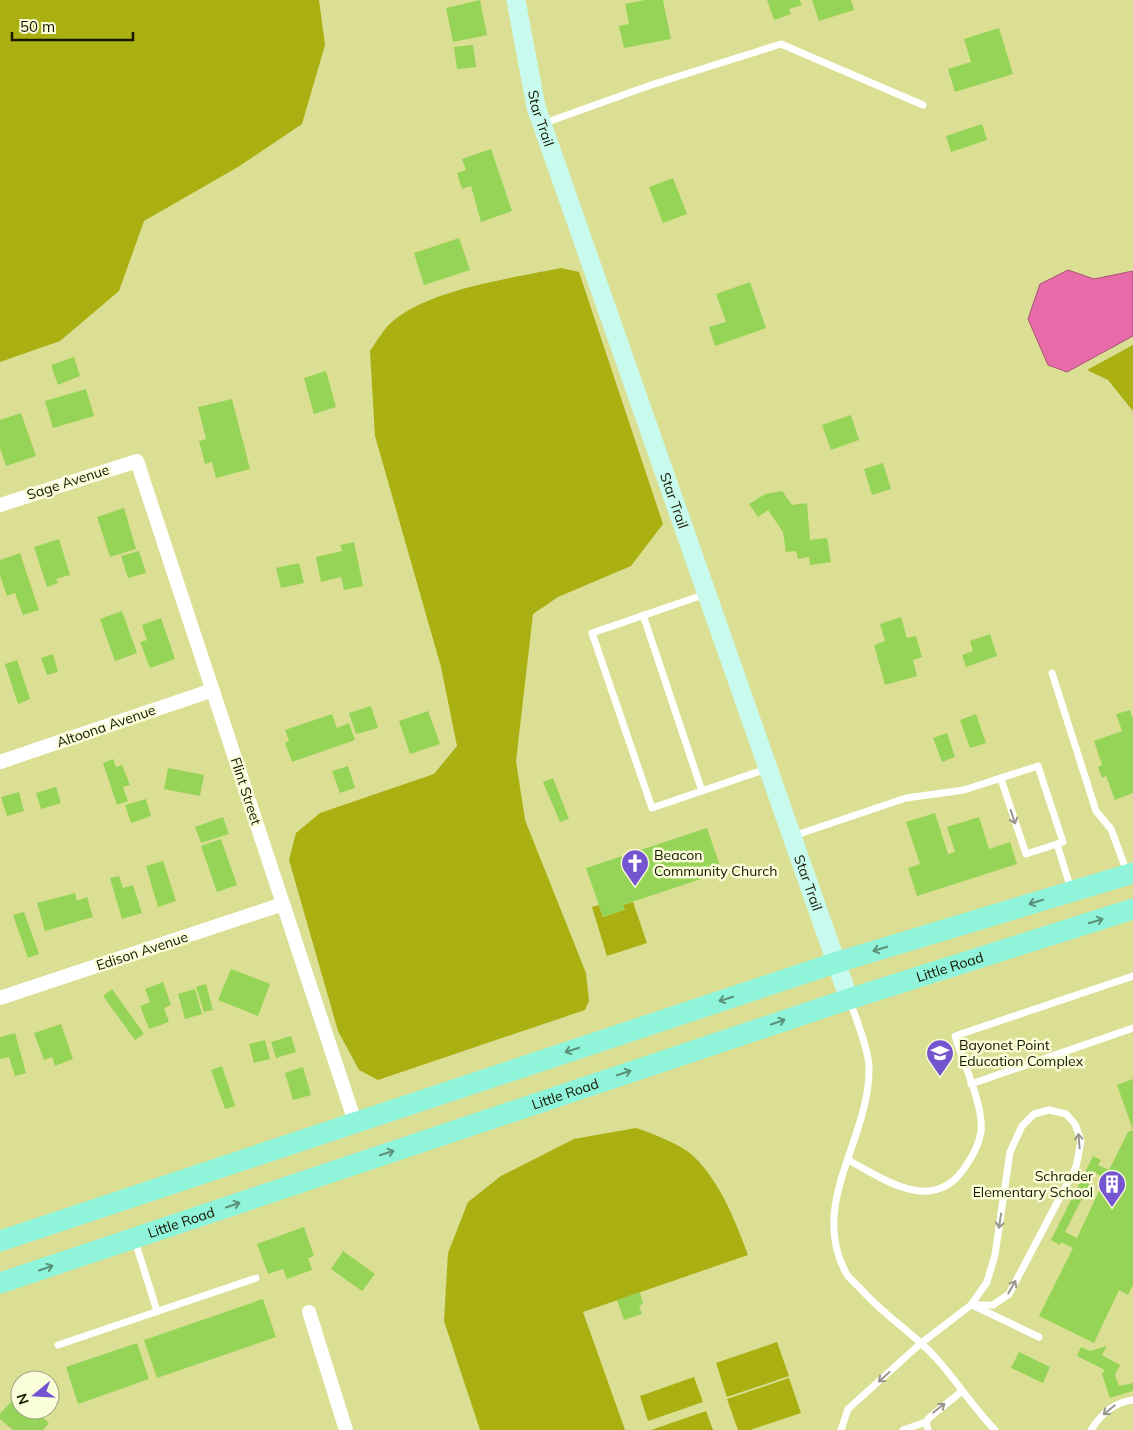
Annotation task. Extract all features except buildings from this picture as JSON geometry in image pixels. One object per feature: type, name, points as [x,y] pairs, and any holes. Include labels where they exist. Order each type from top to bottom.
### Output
[{"type":"main road","points":[[0,1241],[838,962],[1130,874]]},
{"type":"main road","name":"Little Road","points":[[0,1283],[849,998],[1133,909]]},
{"type":"street","name":"Star Trail","points":[[516,0],[536,107],[838,962],[849,998]]},
{"type":"street","name":"Sage Avenue","points":[[0,505],[137,460]]},
{"type":"street","name":"Flint Street","points":[[137,460],[354,1122]]},
{"type":"street","name":"Altoona Avenue","points":[[0,762],[213,690]]},
{"type":"street","name":"Edison Avenue","points":[[0,998],[283,904]]},
{"type":"street","points":[[309,1312],[346,1430]]},
{"type":"lane","points":[[542,124],[651,84],[781,44],[923,105]]},
{"type":"lane","points":[[707,593],[592,633],[652,808],[769,768]]},
{"type":"lane","points":[[643,615],[702,791]]},
{"type":"lane","points":[[1052,674],[1096,811],[1111,829],[1130,874]]},
{"type":"lane","points":[[793,836],[906,798],[964,790],[1038,766],[1063,842],[1026,854],[1001,779]]},
{"type":"lane","points":[[1057,844],[1072,891]]},
{"type":"lane","points":[[848,1160],[894,1185],[916,1192],[940,1190],[958,1177],[972,1158],[981,1132],[979,1109],[954,1036],[1133,976]]},
{"type":"lane","points":[[849,998],[869,1065],[865,1107],[835,1195],[833,1220],[836,1249],[846,1273],[873,1303],[934,1357],[961,1392],[995,1430]]},
{"type":"lane","points":[[971,1084],[1133,1028]]},
{"type":"lane","points":[[841,1430],[848,1409],[920,1344],[971,1305],[987,1282],[995,1255],[1010,1152],[1022,1126],[1034,1114],[1049,1110],[1066,1114],[1075,1124],[1081,1141],[1076,1167],[1009,1294],[993,1305],[971,1305]]},
{"type":"lane","points":[[134,1238],[157,1311]]},
{"type":"lane","points":[[58,1345],[256,1278]]},
{"type":"lane","points":[[971,1305],[1039,1337]]},
{"type":"lane","points":[[903,1430],[927,1426],[938,1408],[961,1392]]},
{"type":"lane","points":[[1091,1430],[1109,1408],[1122,1402],[1133,1400]]},
{"type":"shaded area","points":[[0,0],[319,0],[325,45],[302,124],[238,167],[144,221],[119,291],[60,341],[0,362]]},
{"type":"shaded area","points":[[561,268],[579,272],[663,524],[631,566],[558,597],[533,614],[516,761],[525,820],[586,973],[589,1001],[585,1010],[378,1080],[359,1070],[338,1031],[289,860],[296,833],[320,813],[434,774],[457,746],[441,667],[375,436],[370,351],[393,321],[409,310],[428,301],[473,286]]},
{"type":"shaded area","points":[[1068,270],[1094,279],[1133,271],[1133,336],[1067,372],[1048,365],[1028,319],[1040,284]]},
{"type":"shaded area","points":[[1133,345],[1133,411],[1108,380],[1087,370]]},
{"type":"shaded area","points":[[633,902],[647,943],[607,956],[592,907],[599,905],[603,917],[624,910],[623,905]]},
{"type":"shaded area","points":[[636,1128],[679,1146],[700,1163],[722,1195],[748,1255],[583,1312],[625,1430],[480,1430],[444,1321],[448,1253],[468,1202],[501,1176],[574,1139]]},
{"type":"shaded area","points":[[777,1342],[789,1376],[727,1397],[716,1363]]},
{"type":"shaded area","points":[[694,1377],[703,1402],[648,1421],[640,1396]]},
{"type":"shaded area","points":[[789,1378],[801,1413],[750,1430],[738,1430],[727,1399]]},
{"type":"shaded area","points":[[706,1411],[713,1430],[651,1430]]},
{"type":"place","name":"Beacon Community Church","points":[[635,887]]},
{"type":"place","name":"Bayonet Point Education Complex","points":[[940,1077]]},
{"type":"place","name":"Schrader Elementary School","points":[[1112,1208]]}]
